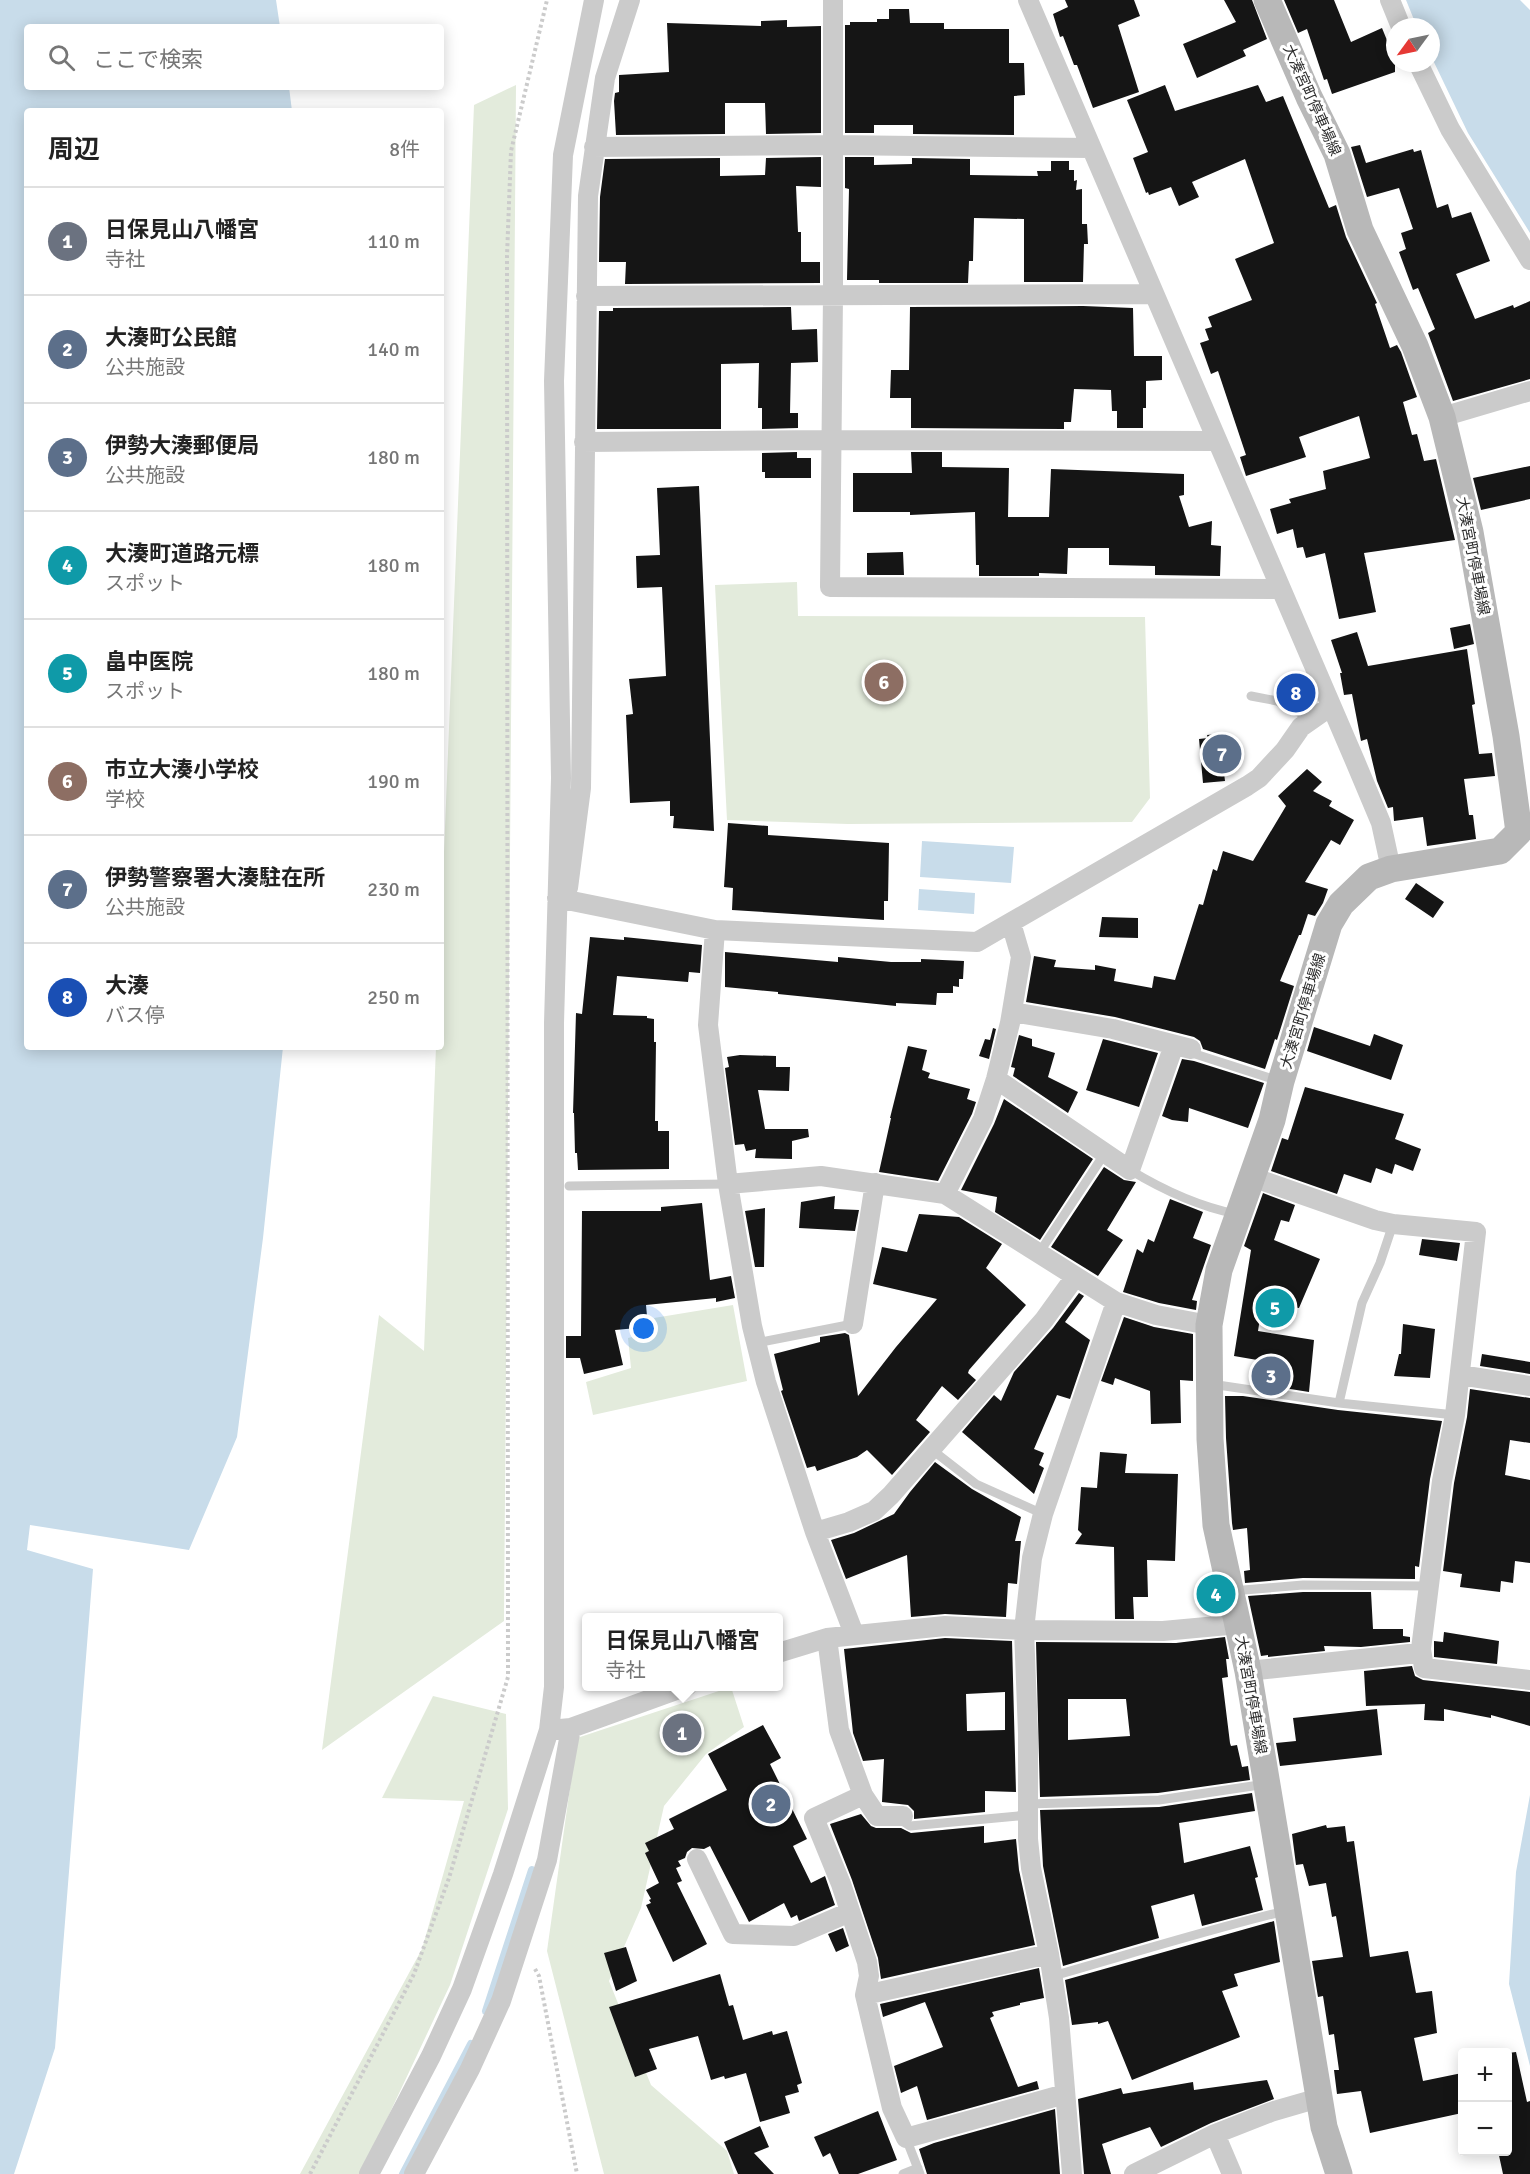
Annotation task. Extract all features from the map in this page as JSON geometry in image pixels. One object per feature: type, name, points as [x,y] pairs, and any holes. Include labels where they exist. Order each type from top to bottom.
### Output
[{"type":"main road","name":"大湊宮町停車場線","points":[[1267,0],[1336,154],[1360,230],[1415,346],[1442,417],[1470,532],[1506,736],[1519,832],[1500,851],[1391,869],[1369,877],[1341,904],[1329,924],[1281,1081],[1272,1120],[1219,1270],[1209,1325],[1210,1439],[1216,1525],[1248,1671],[1324,2127],[1339,2174]]},
{"type":"street","points":[[369,2174],[431,2056],[462,1989],[503,1874],[549,1730],[554,1688],[554,1023],[562,899],[554,381],[563,155],[594,0]]},
{"type":"street","points":[[562,899],[581,788],[588,196],[605,78],[630,0]]},
{"type":"street","points":[[833,0],[830,587],[1281,589]]},
{"type":"street","points":[[1028,0],[1381,823],[1391,869]]},
{"type":"street","points":[[1390,0],[1397,18]]},
{"type":"street","points":[[1422,72],[1450,129],[1530,260]]},
{"type":"street","points":[[594,147],[1091,148]]},
{"type":"street","points":[[586,296],[1154,294]]},
{"type":"street","points":[[1442,417],[1530,391]]},
{"type":"street","points":[[584,442],[1217,441]]},
{"type":"street","points":[[562,899],[715,930],[977,942],[1247,786],[1259,778],[1285,750],[1301,727],[1331,706]]},
{"type":"street","points":[[945,1194],[983,1119],[996,1079],[1012,1012],[1021,957],[1011,923]]},
{"type":"street","points":[[715,930],[708,1025],[728,1184],[756,1343],[766,1382],[815,1532],[854,1634]]},
{"type":"street","points":[[996,1079],[1130,1170],[1183,1047],[1113,1029],[1012,1012]]},
{"type":"street","points":[[728,1184],[822,1176],[945,1194],[1116,1302],[1156,1316],[1209,1325]]},
{"type":"street","points":[[1252,1177],[1375,1220],[1393,1224],[1476,1232],[1455,1415],[1442,1481],[1421,1649],[1424,1668],[1530,1680]]},
{"type":"street","points":[[853,1324],[875,1183]]},
{"type":"street","points":[[815,1532],[849,1522],[874,1511],[1044,1320],[1075,1277]]},
{"type":"street","points":[[1072,2174],[1059,2018],[1049,1954],[1031,1868],[1028,1839],[1024,1630],[1032,1558],[1043,1514],[1116,1302]]},
{"type":"street","points":[[1460,1375],[1530,1386]]},
{"type":"street","points":[[783,1651],[827,1638],[945,1626],[1024,1630],[1163,1631],[1239,1624]]},
{"type":"street","points":[[827,1638],[839,1730],[863,1795],[877,1816],[903,1816]]},
{"type":"street","points":[[1248,1671],[1418,1653],[1421,1649]]},
{"type":"street","points":[[549,1730],[571,1728],[673,1691]]},
{"type":"street","points":[[414,2174],[470,2069],[501,2001],[547,1860],[571,1728]]},
{"type":"street","points":[[863,1795],[814,1818],[867,1962],[869,1977],[866,1995],[892,2108],[906,2138],[1065,2094]]},
{"type":"street","points":[[697,1859],[733,1934],[794,1936],[850,1912]]},
{"type":"street","points":[[866,1995],[1049,1954]]},
{"type":"street","points":[[1134,2174],[1215,2134],[1271,2112],[1319,2098]]},
{"type":"street","points":[[1215,2134],[1232,2174]]},
{"type":"lane","points":[[1251,696],[1277,701],[1312,719]]},
{"type":"lane","points":[[1183,1047],[1192,1053],[1281,1081]]},
{"type":"lane","points":[[1039,1253],[1105,1153]]},
{"type":"lane","points":[[1130,1170],[1159,1188],[1212,1209],[1239,1215]]},
{"type":"lane","points":[[569,1186],[728,1184]]},
{"type":"lane","points":[[1339,1403],[1362,1303],[1380,1263],[1393,1224]]},
{"type":"lane","points":[[756,1343],[853,1324]]},
{"type":"lane","points":[[1209,1384],[1339,1403],[1455,1415]]},
{"type":"lane","points":[[931,1449],[976,1484],[1043,1514]]},
{"type":"lane","points":[[1231,1591],[1303,1585],[1428,1587]]},
{"type":"lane","points":[[903,1816],[904,1822],[910,1826],[1029,1809],[1159,1800],[1266,1784]]},
{"type":"lane","points":[[1053,1976],[1230,1924],[1287,1911]]},
{"type":"lane","points":[[903,2174],[919,2171],[906,2138]]},
{"type":"path","points":[[310,2174],[414,1974],[449,1878],[508,1677],[507,256],[511,151],[547,0]]},
{"type":"path","points":[[520,1945],[539,1976],[577,2174]]},
{"type":"green space","points":[[516,85],[504,1621],[322,1750],[379,1315],[424,1351],[436,1050],[444,1050],[444,852],[474,105]]},
{"type":"green space","points":[[797,582],[798,616],[1145,617],[1150,798],[1132,822],[848,824],[727,820],[715,585]]},
{"type":"green space","points":[[733,1305],[747,1381],[593,1415],[586,1382],[631,1368],[628,1338],[657,1331],[654,1318]]},
{"type":"green space","points":[[719,1691],[732,1691],[744,1727],[706,1754],[664,1806],[641,1908],[609,1981],[651,2085],[727,2151],[734,2174],[604,2174],[547,1951],[577,1738]]},
{"type":"green space","points":[[433,1696],[506,1714],[508,1809],[450,1985],[359,2174],[300,2174],[422,1949],[464,1801],[382,1798]]},
{"type":"water","points":[[0,0],[276,0],[280,24],[24,24],[24,90],[289,90],[292,108],[24,108],[24,1050],[283,1050],[263,1238],[237,1437],[189,1550],[30,1525],[27,1550],[93,1569],[55,2048],[14,2174],[0,2174]]},
{"type":"water","points":[[1406,0],[1520,0],[1530,10],[1530,233],[1468,133],[1439,72],[1440,18],[1413,18]]},
{"type":"water","points":[[922,841],[1014,847],[1011,883],[920,877]]},
{"type":"water","points":[[919,889],[975,893],[974,914],[918,910]]},
{"type":"water","points":[[1530,1795],[1530,2066],[1509,1984],[1516,1872]]},
{"type":"building","points":[[1065,0],[1134,0],[1140,16],[1118,25],[1139,92],[1093,108],[1077,65],[1074,65],[1063,36],[1060,37],[1053,14],[1068,7]]},
{"type":"building","points":[[1224,0],[1252,0],[1267,39],[1243,50],[1246,56],[1197,78],[1183,44],[1236,22]]},
{"type":"building","points":[[1284,0],[1334,0],[1351,42],[1382,28],[1386,38],[1386,72],[1395,72],[1332,94],[1327,79],[1324,80],[1307,29],[1298,33]]},
{"type":"building","points":[[889,9],[909,9],[910,23],[944,23],[944,29],[1009,29],[1009,63],[1024,63],[1025,95],[1014,96],[1014,135],[913,134],[913,125],[874,125],[874,133],[845,133],[845,25],[850,25],[850,22],[877,22],[877,19],[889,19]]},
{"type":"building","points":[[787,20],[787,27],[821,26],[821,133],[766,134],[765,103],[725,103],[725,134],[616,135],[614,101],[615,93],[619,92],[619,75],[669,72],[667,23],[761,26],[761,21]]},
{"type":"building","points":[[1165,85],[1175,111],[1258,85],[1266,102],[1283,96],[1329,208],[1336,205],[1346,237],[1377,303],[1375,304],[1390,348],[1397,345],[1401,352],[1417,397],[1403,402],[1412,435],[1417,434],[1424,461],[1436,459],[1455,540],[1364,553],[1376,612],[1339,619],[1325,553],[1306,558],[1303,547],[1297,548],[1293,529],[1277,534],[1270,509],[1291,503],[1289,499],[1326,489],[1323,471],[1370,458],[1359,416],[1299,437],[1306,457],[1246,476],[1240,457],[1246,455],[1218,371],[1211,374],[1200,343],[1209,340],[1205,329],[1212,327],[1208,317],[1252,300],[1235,259],[1274,243],[1245,159],[1192,182],[1199,197],[1179,206],[1171,187],[1149,195],[1148,192],[1146,193],[1133,158],[1148,152],[1127,100]]},
{"type":"building","points":[[1360,145],[1366,163],[1413,149],[1414,152],[1421,150],[1437,208],[1448,204],[1452,218],[1471,212],[1490,261],[1456,274],[1475,319],[1530,301],[1530,379],[1453,401],[1428,333],[1435,329],[1418,288],[1413,290],[1399,252],[1406,249],[1401,233],[1413,229],[1399,188],[1367,197],[1351,147]]},
{"type":"building","points":[[821,157],[821,187],[796,186],[798,232],[801,232],[801,262],[820,262],[820,283],[625,284],[626,262],[599,262],[600,197],[605,159],[720,158],[720,176],[765,175],[766,158]]},
{"type":"building","points":[[845,157],[874,157],[874,165],[912,164],[912,158],[970,159],[970,175],[1038,176],[1037,171],[1051,171],[1051,161],[1069,161],[1069,170],[1074,170],[1074,181],[1077,180],[1076,190],[1082,189],[1082,224],[1087,224],[1088,244],[1084,244],[1083,282],[1024,282],[1024,219],[974,218],[973,261],[969,261],[968,283],[879,283],[879,280],[847,280],[849,189],[845,188]]},
{"type":"building","points":[[791,307],[792,330],[817,329],[818,362],[791,363],[790,413],[798,413],[798,428],[762,429],[762,408],[758,408],[759,363],[721,364],[721,429],[597,429],[599,311],[613,311],[613,308]]},
{"type":"building","points":[[910,307],[1133,308],[1134,356],[1162,356],[1162,380],[1146,381],[1143,428],[1117,428],[1117,411],[1112,411],[1111,390],[1074,389],[1071,422],[1064,422],[1064,429],[911,428],[911,398],[890,398],[891,370],[909,370]]},
{"type":"building","points":[[797,452],[797,458],[811,458],[811,478],[765,478],[765,472],[762,472],[762,453]]},
{"type":"building","points":[[911,452],[942,452],[942,467],[1009,468],[1008,517],[1049,517],[1051,469],[1184,474],[1184,495],[1179,496],[1189,527],[1212,521],[1211,545],[1221,546],[1220,576],[1155,575],[1155,566],[1109,565],[1109,548],[1068,548],[1067,574],[979,576],[979,565],[976,565],[975,512],[910,515],[910,512],[853,512],[853,473],[912,473]]},
{"type":"building","points":[[1530,466],[1530,499],[1481,510],[1473,478]]},
{"type":"building","points":[[699,486],[714,831],[673,828],[674,816],[670,816],[670,801],[630,803],[626,715],[633,714],[629,679],[666,676],[662,587],[637,588],[636,556],[660,555],[657,488]]},
{"type":"building","points":[[903,552],[904,575],[867,575],[867,553]]},
{"type":"building","points":[[1470,624],[1474,644],[1454,649],[1450,628]]},
{"type":"building","points":[[1357,632],[1368,666],[1467,649],[1479,754],[1492,753],[1495,776],[1464,779],[1469,815],[1473,815],[1476,839],[1427,846],[1423,817],[1394,821],[1393,807],[1388,808],[1377,781],[1367,739],[1361,741],[1352,694],[1344,695],[1340,673],[1342,673],[1331,640]]},
{"type":"building","points":[[1228,733],[1232,772],[1224,773],[1225,781],[1203,783],[1199,739],[1208,738],[1207,735]]},
{"type":"building","points":[[1307,769],[1322,782],[1313,791],[1332,801],[1329,806],[1354,820],[1340,845],[1331,840],[1305,882],[1328,889],[1315,916],[1308,914],[1280,981],[1294,986],[1265,1069],[1203,1049],[1200,1041],[1194,1037],[1115,1017],[1026,1002],[1034,956],[1056,960],[1054,967],[1095,970],[1095,965],[1116,969],[1114,981],[1152,988],[1154,976],[1175,980],[1199,904],[1203,905],[1213,869],[1217,871],[1223,851],[1253,861],[1286,806],[1278,796]]},
{"type":"building","points":[[728,823],[768,826],[768,835],[889,843],[888,901],[884,901],[884,920],[732,910],[733,888],[724,887]]},
{"type":"building","points":[[1416,883],[1444,902],[1433,918],[1405,899]]},
{"type":"building","points":[[1102,917],[1138,918],[1138,938],[1099,937]]},
{"type":"building","points":[[590,937],[624,940],[624,937],[702,945],[700,973],[689,972],[688,982],[617,976],[613,1015],[647,1016],[647,1018],[654,1019],[655,1121],[658,1121],[658,1131],[669,1131],[669,1169],[578,1170],[573,1113],[576,1013],[582,1014]]},
{"type":"building","points":[[725,952],[838,962],[838,957],[891,962],[921,962],[921,959],[964,961],[963,979],[959,979],[959,987],[953,986],[953,993],[937,993],[936,1005],[896,1003],[896,1006],[778,994],[778,992],[725,987]]},
{"type":"building","points":[[1314,1027],[1370,1046],[1374,1034],[1403,1045],[1391,1080],[1307,1051]]},
{"type":"building","points":[[993,1028],[996,1029],[989,1059],[979,1056],[985,1039],[990,1040]]},
{"type":"building","points":[[1019,1035],[1032,1039],[1032,1046],[1055,1053],[1048,1077],[1078,1092],[1068,1113],[1013,1076],[1015,1068],[1011,1067]]},
{"type":"building","points":[[1103,1039],[1158,1053],[1139,1107],[1086,1090]]},
{"type":"building","points":[[908,1046],[927,1050],[922,1070],[930,1073],[928,1078],[970,1089],[967,1099],[976,1102],[938,1181],[879,1172]]},
{"type":"building","points":[[776,1056],[776,1067],[790,1067],[789,1091],[758,1090],[765,1129],[808,1129],[809,1137],[792,1141],[792,1159],[755,1158],[756,1149],[746,1151],[744,1144],[735,1145],[725,1068],[729,1067],[727,1057]]},
{"type":"building","points":[[1182,1059],[1264,1083],[1248,1128],[1189,1108],[1188,1122],[1162,1116]]},
{"type":"building","points":[[1305,1087],[1404,1114],[1395,1139],[1421,1149],[1413,1171],[1395,1164],[1392,1174],[1376,1168],[1371,1183],[1344,1174],[1337,1194],[1271,1171],[1282,1138],[1288,1140]]},
{"type":"building","points":[[1004,1099],[1093,1159],[1040,1240],[995,1212],[997,1197],[961,1190]]},
{"type":"building","points":[[1104,1167],[1124,1180],[1136,1182],[1107,1230],[1123,1240],[1098,1276],[1051,1247]]},
{"type":"building","points":[[1263,1193],[1295,1205],[1289,1222],[1281,1220],[1274,1240],[1320,1259],[1299,1308],[1262,1305],[1258,1331],[1314,1340],[1309,1392],[1260,1384],[1263,1361],[1234,1356],[1251,1250],[1244,1246]]},
{"type":"building","points":[[835,1196],[834,1209],[859,1210],[855,1231],[799,1228],[801,1202]]},
{"type":"building","points":[[1170,1199],[1203,1212],[1193,1238],[1211,1245],[1192,1300],[1197,1301],[1196,1310],[1159,1303],[1123,1292],[1137,1249],[1143,1253],[1148,1239],[1154,1242]]},
{"type":"building","points":[[702,1203],[710,1280],[731,1276],[735,1298],[716,1302],[716,1298],[646,1305],[648,1327],[615,1330],[623,1365],[584,1374],[580,1358],[566,1358],[566,1336],[581,1336],[582,1211],[661,1211],[661,1207]]},
{"type":"building","points":[[765,1208],[764,1267],[755,1267],[745,1211]]},
{"type":"building","points":[[919,1214],[959,1217],[1002,1244],[986,1268],[1026,1305],[969,1370],[968,1373],[976,1380],[958,1400],[942,1386],[916,1420],[930,1432],[892,1475],[867,1450],[857,1457],[817,1471],[815,1466],[807,1468],[781,1391],[783,1390],[774,1354],[820,1342],[820,1337],[845,1333],[849,1335],[858,1396],[937,1299],[873,1284],[882,1247],[907,1252]]},
{"type":"building","points":[[1422,1239],[1460,1243],[1457,1261],[1419,1255]]},
{"type":"building","points":[[1079,1293],[1084,1296],[1065,1322],[1090,1340],[1070,1399],[1057,1395],[1034,1449],[1044,1453],[1039,1465],[1044,1468],[1034,1494],[962,1432],[994,1395],[1001,1401],[1014,1372],[1053,1328]]},
{"type":"building","points":[[1124,1317],[1154,1327],[1193,1334],[1193,1381],[1180,1380],[1181,1423],[1151,1424],[1150,1391],[1115,1378],[1113,1385],[1101,1381]]},
{"type":"building","points":[[1403,1324],[1435,1329],[1430,1378],[1394,1376],[1399,1354],[1401,1354]]},
{"type":"building","points":[[1482,1354],[1530,1362],[1530,1374],[1480,1366]]},
{"type":"building","points":[[1470,1389],[1530,1398],[1530,1443],[1510,1440],[1505,1475],[1530,1480],[1530,1563],[1515,1561],[1513,1583],[1501,1581],[1500,1592],[1460,1587],[1462,1574],[1443,1571],[1454,1483]]},
{"type":"building","points":[[1225,1396],[1243,1396],[1338,1410],[1442,1421],[1430,1479],[1419,1567],[1415,1566],[1415,1579],[1303,1578],[1245,1583],[1244,1571],[1250,1570],[1247,1528],[1233,1530]]},
{"type":"building","points":[[1100,1452],[1127,1454],[1125,1473],[1178,1474],[1175,1561],[1147,1560],[1148,1597],[1133,1597],[1134,1619],[1115,1619],[1114,1547],[1075,1544],[1082,1534],[1078,1530],[1081,1487],[1097,1488]]},
{"type":"building","points":[[935,1462],[972,1489],[1021,1517],[1015,1541],[1021,1541],[1017,1584],[1008,1583],[1006,1617],[945,1614],[911,1617],[907,1555],[846,1579],[831,1540],[854,1533],[894,1514]]},
{"type":"building","points":[[1303,1592],[1371,1592],[1373,1629],[1403,1629],[1403,1636],[1410,1637],[1410,1642],[1361,1647],[1324,1646],[1325,1651],[1261,1656],[1248,1596]]},
{"type":"building","points":[[1444,1632],[1499,1641],[1497,1664],[1434,1657],[1434,1641],[1443,1642]]},
{"type":"building","points":[[1225,1637],[1229,1659],[1226,1659],[1228,1677],[1222,1678],[1230,1743],[1231,1746],[1237,1745],[1242,1767],[1248,1766],[1250,1780],[1158,1793],[1040,1797],[1036,1642],[1176,1643]],"holes":[[[1068,1699],[1126,1699],[1130,1736],[1068,1740]]]},
{"type":"building","points":[[945,1638],[1012,1641],[1016,1792],[985,1791],[985,1812],[914,1819],[914,1811],[908,1805],[882,1802],[884,1759],[863,1761],[853,1733],[844,1649]],"holes":[[[1005,1692],[1005,1730],[967,1731],[966,1694]]]},
{"type":"building","points":[[1412,1666],[1415,1676],[1423,1680],[1530,1692],[1530,1726],[1491,1715],[1491,1718],[1444,1709],[1444,1721],[1424,1720],[1425,1704],[1366,1706],[1364,1671]]},
{"type":"building","points":[[1377,1709],[1382,1755],[1280,1766],[1276,1743],[1296,1741],[1293,1718]]},
{"type":"building","points":[[763,1725],[781,1758],[770,1764],[807,1839],[793,1846],[811,1883],[825,1876],[835,1905],[799,1921],[797,1915],[791,1918],[784,1903],[749,1922],[710,1846],[704,1849],[692,1848],[687,1852],[685,1858],[678,1861],[681,1866],[676,1868],[682,1881],[677,1883],[707,1944],[673,1962],[646,1905],[651,1903],[649,1900],[651,1899],[646,1890],[659,1883],[645,1853],[649,1851],[645,1843],[674,1829],[669,1819],[727,1790],[708,1754]]},
{"type":"building","points":[[1252,1793],[1255,1811],[1179,1823],[1184,1863],[1250,1846],[1263,1910],[1202,1926],[1194,1894],[1151,1906],[1159,1938],[1063,1966],[1043,1866],[1040,1810],[1159,1807]]},
{"type":"building","points":[[861,1814],[871,1826],[876,1828],[901,1828],[911,1833],[984,1826],[984,1843],[1016,1839],[1019,1870],[1035,1945],[881,1979],[878,1958],[852,1880],[830,1824]]},
{"type":"building","points":[[1326,1825],[1327,1828],[1345,1826],[1347,1842],[1354,1841],[1370,1957],[1408,1951],[1416,1993],[1432,1991],[1437,2033],[1414,2038],[1423,2081],[1458,2074],[1458,2114],[1370,2133],[1361,2091],[1337,2094],[1334,2070],[1339,2070],[1334,2034],[1329,2035],[1323,1996],[1318,1997],[1312,1961],[1343,1957],[1336,1916],[1332,1917],[1326,1883],[1309,1886],[1303,1864],[1296,1865],[1292,1834]]},
{"type":"building","points":[[1274,1921],[1280,1962],[1234,1974],[1238,1986],[1222,1991],[1240,2037],[1132,2080],[1108,2021],[1098,2024],[1098,2022],[1072,2025],[1065,1980]]},
{"type":"building","points":[[843,1928],[849,1946],[836,1952],[828,1934]]},
{"type":"building","points":[[626,1947],[637,1981],[616,1991],[604,1953]]},
{"type":"building","points":[[1039,1968],[1044,1998],[992,2012],[994,2016],[990,2018],[1018,2087],[1037,2081],[1039,2089],[927,2120],[917,2086],[901,2093],[894,2066],[943,2047],[925,2002],[883,2017],[880,2004]]},
{"type":"building","points":[[720,1974],[729,2006],[733,2005],[743,2040],[772,2031],[773,2035],[787,2031],[802,2083],[797,2085],[799,2092],[785,2096],[790,2113],[760,2122],[746,2073],[711,2080],[698,2036],[649,2049],[657,2069],[635,2077],[609,2007]]},
{"type":"building","points":[[1512,2052],[1516,2052],[1527,2102],[1530,2101],[1530,2174],[1503,2174],[1499,2156],[1512,2156]]},
{"type":"building","points":[[1267,2080],[1274,2099],[1211,2123],[1161,2147],[1150,2127],[1102,2144],[1111,2174],[1084,2174],[1078,2099],[1121,2088],[1123,2094],[1193,2082],[1194,2090]]},
{"type":"building","points":[[1055,2109],[1060,2174],[927,2174],[919,2149]]},
{"type":"building","points":[[878,2111],[897,2160],[858,2174],[839,2174],[830,2153],[823,2157],[814,2137]]},
{"type":"building","points":[[760,2126],[769,2147],[754,2153],[774,2174],[738,2174],[724,2142]]},
{"type":"waterway","points":[[486,2011],[532,1870]]},
{"type":"waterway","points":[[403,2174],[471,2044]]},
{"type":"place","name":"市立大湊小学校","points":[[884,682]]},
{"type":"place","name":"大湊","points":[[1296,693]]},
{"type":"place","name":"伊勢警察署大湊駐在所","points":[[1222,754]]},
{"type":"place","name":"畠中医院","points":[[1275,1308]]},
{"type":"place","name":"伊勢大湊郵便局","points":[[1271,1376]]},
{"type":"place","name":"大湊町道路元標","points":[[1216,1594]]},
{"type":"place","name":"日保見山八幡宮","points":[[682,1733]]},
{"type":"place","name":"大湊町公民館","points":[[771,1804]]}]
